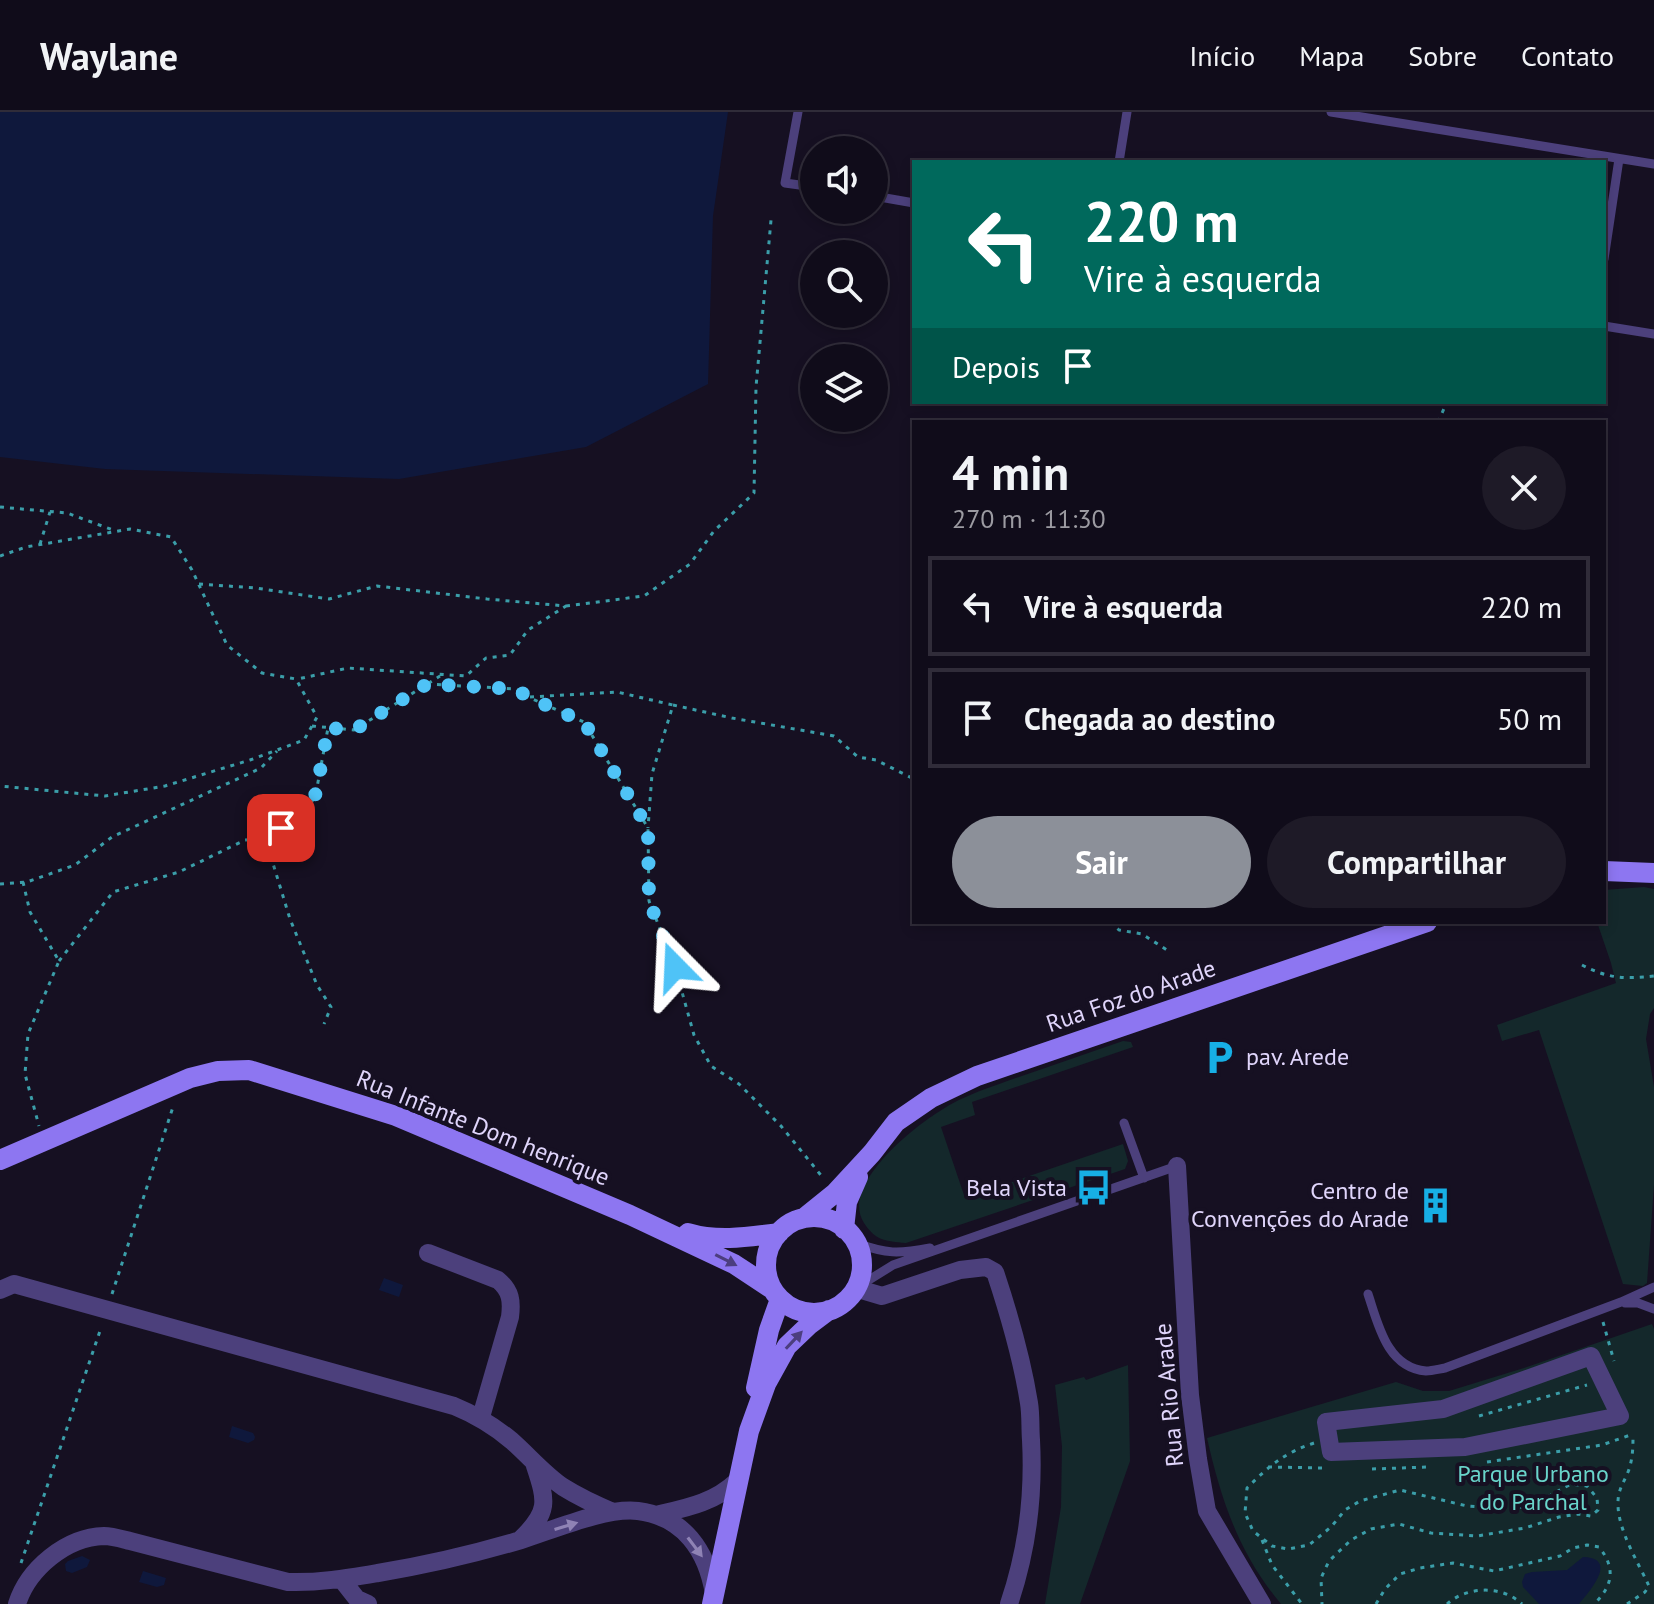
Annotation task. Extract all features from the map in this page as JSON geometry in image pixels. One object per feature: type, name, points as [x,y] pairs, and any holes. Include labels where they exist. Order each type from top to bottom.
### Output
[{"type":"street","points":[[1606,871],[1654,873]]},
{"type":"street","name":"Rua Foz do Arade","points":[[630,1215],[703,1238],[741,1238],[779,1233],[835,1193],[896,1122],[931,1098],[977,1076],[1421,924]]},
{"type":"street","name":"Rua Infante Dom henrique","points":[[0,1160],[181,1083],[218,1071],[249,1070],[396,1116],[630,1215]]},
{"type":"street","name":"Rua Foz do Arade","points":[[855,1288],[861,1263],[850,1236],[847,1202],[872,1153]]},
{"type":"street","name":"Rua Rio Arade","points":[[1177,1166],[1190,1395],[1207,1511],[1262,1604]]},
{"type":"street","points":[[630,1215],[734,1264],[790,1307],[805,1312],[829,1310],[843,1303],[855,1288],[882,1296],[960,1270],[986,1267],[995,1272],[1016,1342],[1029,1404],[1032,1471],[1029,1524],[1009,1604]]},
{"type":"street","points":[[804,1218],[825,1219],[850,1236]]},
{"type":"street","points":[[713,1599],[776,1294],[767,1275],[766,1260],[768,1250],[779,1233]]},
{"type":"street","points":[[428,1253],[498,1280],[506,1287],[512,1301],[481,1417]]},
{"type":"street","points":[[0,1290],[14,1284],[454,1406],[481,1417],[562,1486],[613,1512]]},
{"type":"street","points":[[749,1431],[766,1384],[787,1346],[829,1310]]},
{"type":"street","points":[[1591,1356],[1603,1381],[1620,1416],[1465,1447],[1331,1452],[1326,1422],[1443,1409],[1591,1356]]},
{"type":"street","points":[[519,1541],[538,1523],[544,1504],[535,1465]]},
{"type":"street","points":[[656,1515],[710,1500],[737,1481]]},
{"type":"street","points":[[17,1604],[33,1573],[55,1554],[79,1541],[104,1536],[288,1582],[313,1583],[431,1564],[613,1512],[636,1511],[668,1520],[691,1540],[704,1558],[713,1599]]},
{"type":"street","points":[[342,1580],[357,1599],[368,1604]]},
{"type":"lane","points":[[798,112],[785,183],[800,185]]},
{"type":"lane","points":[[1119,160],[1127,112]]},
{"type":"lane","points":[[1331,112],[1654,164]]},
{"type":"lane","points":[[1606,246],[1619,159]]},
{"type":"lane","points":[[888,198],[912,203]]},
{"type":"lane","points":[[1606,326],[1654,334]]},
{"type":"lane","points":[[1124,1123],[1144,1178]]},
{"type":"lane","points":[[855,1288],[893,1265],[1177,1166]]},
{"type":"lane","points":[[850,1236],[878,1251],[897,1253],[953,1244]]},
{"type":"lane","points":[[1368,1294],[1385,1344],[1412,1368],[1427,1371],[1445,1368],[1654,1287]]},
{"type":"lane","points":[[1621,1302],[1638,1303],[1654,1309]]},
{"type":"path","points":[[199,584],[256,588],[329,599],[377,586],[566,606],[644,596],[690,564],[714,531],[754,493],[756,387],[771,220]]},
{"type":"path","points":[[0,507],[67,513],[116,532]]},
{"type":"path","points":[[40,544],[50,512]]},
{"type":"path","points":[[0,556],[40,544],[130,529],[171,537],[192,570],[227,645],[262,673],[296,679],[348,668],[466,676],[486,658],[510,655],[528,630],[566,606]]},
{"type":"path","points":[[312,726],[354,730],[442,675]]},
{"type":"path","points":[[0,786],[105,796],[165,786],[278,750],[304,740],[317,717],[296,679]]},
{"type":"path","points":[[427,684],[516,689],[584,722],[648,828]]},
{"type":"path","points":[[528,697],[617,692],[732,718],[834,736],[858,757],[876,760],[912,778]]},
{"type":"path","points":[[673,705],[652,774],[648,828],[649,901],[675,967],[694,1035],[711,1066],[739,1084],[781,1126],[835,1193]]},
{"type":"path","points":[[43,1142],[25,1074],[28,1034],[59,961],[113,892],[179,872],[245,840],[260,839],[306,814],[316,793],[328,728]]},
{"type":"path","points":[[0,884],[27,882],[75,865],[112,837],[261,768],[278,750]]},
{"type":"path","points":[[260,839],[271,857],[290,919],[317,985],[331,1007],[324,1024]]},
{"type":"path","points":[[23,882],[30,912],[59,961]]},
{"type":"path","points":[[1112,924],[1119,930],[1142,934],[1167,950]]},
{"type":"path","points":[[1582,965],[1614,977],[1654,976]]},
{"type":"path","points":[[21,1562],[181,1083]]},
{"type":"path","points":[[1467,1420],[1619,1376],[1600,1310]]},
{"type":"path","points":[[1627,1604],[1649,1586],[1630,1549],[1618,1503],[1633,1450],[1632,1425]]},
{"type":"path","points":[[1322,1604],[1321,1578],[1329,1561],[1351,1540],[1371,1529],[1399,1524],[1431,1533],[1477,1536],[1525,1528],[1568,1515],[1591,1516],[1598,1510],[1597,1498],[1587,1486],[1571,1484],[1540,1501],[1516,1509],[1467,1506],[1400,1490],[1360,1501],[1345,1510],[1331,1527],[1309,1545],[1288,1549],[1272,1546],[1253,1531],[1245,1513],[1247,1488],[1274,1461],[1298,1448],[1329,1438]]},
{"type":"path","points":[[1260,1537],[1272,1565],[1302,1604]]},
{"type":"path","points":[[1376,1604],[1400,1574],[1420,1568],[1453,1563],[1494,1571],[1560,1556],[1573,1548],[1587,1545],[1599,1547],[1607,1557],[1611,1573],[1602,1597],[1594,1604]]},
{"type":"path","points":[[1447,1604],[1456,1597],[1486,1590],[1502,1592],[1522,1604]]},
{"type":"green space","points":[[1654,889],[1654,1008],[1646,1039],[1654,1087],[1654,1185],[1647,1283],[1643,1286],[1623,1284],[1539,1030],[1502,1041],[1497,1025],[1616,983],[1598,924],[1606,924],[1606,890]]},
{"type":"green space","points":[[1123,1041],[1131,1042],[1133,1047],[972,1102],[975,1115],[941,1127],[965,1198],[1123,1144],[1128,1161],[1125,1169],[906,1243],[882,1239],[864,1223],[859,1208],[870,1176],[897,1144],[928,1119],[978,1092]]},
{"type":"green space","name":"Parque Urbano do Parchal","points":[[1652,1324],[1654,1604],[1281,1604],[1266,1585],[1243,1546],[1225,1505],[1207,1438],[1396,1382],[1423,1391],[1449,1391]]},
{"type":"green space","points":[[1128,1365],[1130,1461],[1080,1604],[1045,1604],[1061,1507],[1062,1446],[1055,1385],[1084,1377],[1086,1380]]},
{"type":"water","points":[[0,112],[728,112],[713,216],[708,384],[586,447],[399,479],[105,469],[0,457]]},
{"type":"water","points":[[384,1278],[403,1285],[399,1297],[379,1290]]},
{"type":"water","points":[[232,1426],[253,1433],[254,1440],[248,1443],[229,1437]]},
{"type":"water","points":[[82,1556],[90,1560],[87,1567],[72,1573],[66,1571],[68,1561]]},
{"type":"water","points":[[1583,1557],[1594,1559],[1600,1569],[1595,1584],[1579,1604],[1539,1604],[1523,1587],[1525,1574],[1567,1570]]},
{"type":"water","points":[[143,1571],[166,1578],[164,1585],[157,1587],[139,1582]]},
{"type":"place","name":"pav. Arede","points":[[1220,1057]]},
{"type":"place","name":"Bela Vista","points":[[1093,1188]]},
{"type":"place","name":"Centro de Convenções do Arade","points":[[1435,1205]]},
{"type":"route","points":[[281,828],[306,814],[316,793],[328,728],[354,730],[427,684],[516,689],[584,722],[648,828],[649,901],[675,967]]}]
